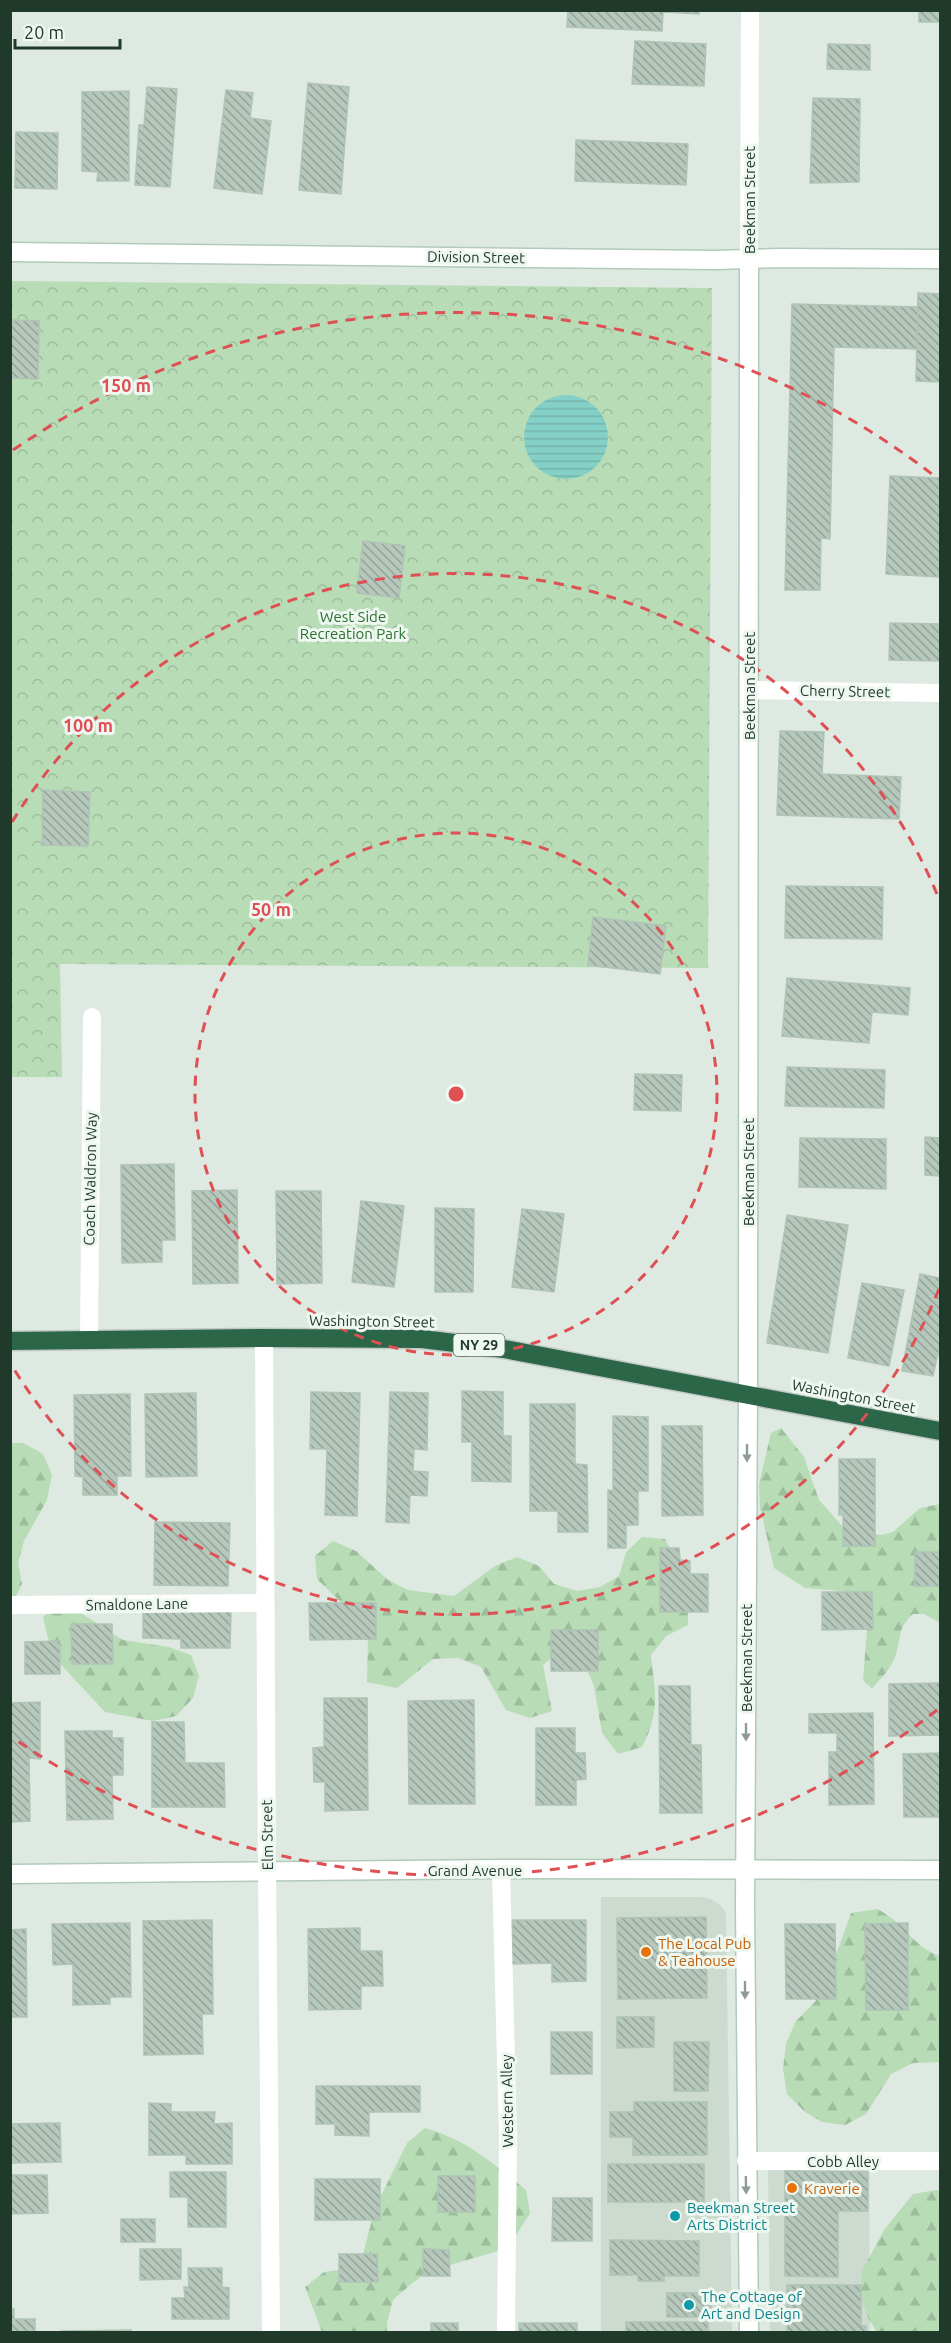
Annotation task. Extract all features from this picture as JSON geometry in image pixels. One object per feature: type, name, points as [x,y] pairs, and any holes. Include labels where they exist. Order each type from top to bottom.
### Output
[{"type":"highway","name":"Washington Street","points":[[10,1341],[422,1339],[504,1349],[940,1431]]},
{"type":"street","name":"Beekman Street","points":[[749,2332],[745,1871],[750,10]]},
{"type":"street","name":"Division Street","points":[[10,252],[940,259]]},
{"type":"street","name":"Cherry Street","points":[[749,690],[940,693]]},
{"type":"street","name":"Coach Waldron Way","points":[[88,1340],[92,1017]]},
{"type":"street","name":"Elm Street","points":[[264,1338],[263,1603],[271,2332]]},
{"type":"street","name":"Smaldone Lane","points":[[10,1605],[263,1603]]},
{"type":"street","name":"Grand Avenue","points":[[10,1874],[501,1869],[940,1870]]},
{"type":"street","name":"Western Alley","points":[[501,1869],[508,2138],[506,2332]]},
{"type":"street","name":"Cobb Alley","points":[[746,2161],[940,2161]]},
{"type":"shaded area","points":[[601,1897],[701,1897],[711,1899],[726,1913],[732,2332],[601,2332]]},
{"type":"shaded area","points":[[869,2167],[870,2332],[770,2332],[768,2168]]},
{"type":"green space","name":"West Side Recreation Park","points":[[11,281],[712,288],[708,968],[60,964],[62,1077],[11,1077]]},
{"type":"green space","points":[[781,1428],[804,1457],[819,1500],[844,1528],[881,1535],[893,1532],[920,1508],[940,1504],[940,1623],[924,1614],[913,1614],[902,1629],[893,1662],[872,1689],[863,1680],[867,1630],[861,1606],[842,1591],[805,1588],[774,1568],[760,1507],[759,1484],[771,1433]]},
{"type":"green space","points":[[11,1443],[23,1443],[43,1454],[52,1475],[47,1500],[24,1541],[18,1563],[22,1584],[11,1606]]},
{"type":"green space","points":[[642,1537],[665,1539],[679,1570],[685,1591],[688,1625],[666,1636],[651,1655],[655,1691],[652,1723],[642,1747],[618,1754],[602,1733],[594,1686],[584,1662],[562,1650],[543,1665],[552,1711],[530,1718],[506,1710],[481,1667],[458,1658],[433,1659],[397,1688],[367,1682],[368,1634],[353,1614],[317,1579],[315,1556],[333,1541],[356,1551],[388,1580],[408,1590],[454,1596],[495,1566],[517,1557],[539,1566],[554,1584],[577,1591],[600,1587],[619,1576],[626,1552]]},
{"type":"green space","points":[[62,1601],[123,1640],[169,1647],[191,1655],[199,1676],[193,1698],[176,1716],[153,1721],[105,1712],[63,1667],[49,1643],[43,1617]]},
{"type":"green space","points":[[878,1909],[898,1923],[922,1947],[940,1956],[940,2062],[913,2063],[891,2074],[866,2114],[845,2125],[822,2122],[805,2112],[787,2094],[783,2069],[786,2043],[796,2021],[815,2002],[826,1983],[851,1913]]},
{"type":"green space","points":[[425,2128],[467,2146],[526,2190],[530,2213],[517,2234],[498,2251],[429,2271],[411,2284],[393,2300],[387,2332],[322,2332],[305,2287],[324,2272],[346,2269],[363,2254],[375,2208],[407,2143]]},
{"type":"green space","points":[[940,2191],[940,2332],[877,2332],[868,2318],[861,2295],[862,2271],[884,2230],[913,2194]]},
{"type":"water","points":[[558,395],[574,395],[590,402],[601,413],[608,429],[605,453],[596,467],[574,479],[558,479],[542,472],[531,461],[524,445],[524,429],[531,413],[542,402]]},
{"type":"building","points":[[568,10],[699,10],[699,14],[663,12],[662,31],[567,27]]},
{"type":"building","points":[[919,10],[940,10],[940,22],[919,22]]},
{"type":"building","points":[[635,41],[706,44],[704,86],[632,84]]},
{"type":"building","points":[[828,44],[870,45],[870,70],[827,69]]},
{"type":"building","points":[[308,83],[349,87],[341,194],[299,190]]},
{"type":"building","points":[[147,87],[177,89],[170,187],[135,185],[139,125],[144,125]]},
{"type":"building","points":[[226,90],[253,93],[250,118],[271,121],[262,194],[214,188]]},
{"type":"building","points":[[129,91],[129,181],[97,181],[98,172],[82,171],[82,92]]},
{"type":"building","points":[[813,98],[860,99],[859,182],[810,183]]},
{"type":"building","points":[[16,132],[58,133],[57,189],[15,188]]},
{"type":"building","points":[[576,140],[688,144],[686,185],[575,181]]},
{"type":"building","points":[[918,293],[940,294],[940,382],[916,381]]},
{"type":"building","points":[[792,304],[918,307],[917,349],[834,347],[830,539],[821,538],[820,590],[785,590]]},
{"type":"building","points":[[10,320],[39,321],[38,379],[10,378]]},
{"type":"building","points":[[890,476],[940,478],[940,577],[886,574]]},
{"type":"building","points":[[363,541],[405,546],[399,598],[357,593]]},
{"type":"building","points":[[890,623],[940,624],[940,661],[889,660]]},
{"type":"building","points":[[780,731],[824,732],[822,774],[901,777],[899,819],[777,815]]},
{"type":"building","points":[[43,790],[90,792],[88,846],[42,845]]},
{"type":"building","points":[[786,886],[883,887],[882,939],[785,938]]},
{"type":"building","points":[[593,917],[666,926],[660,974],[588,965]]},
{"type":"building","points":[[787,978],[910,988],[908,1015],[872,1012],[869,1043],[782,1036]]},
{"type":"building","points":[[787,1067],[885,1070],[884,1108],[785,1106]]},
{"type":"building","points":[[635,1074],[682,1075],[681,1111],[634,1110]]},
{"type":"building","points":[[925,1137],[940,1138],[940,1176],[925,1175]]},
{"type":"building","points":[[800,1138],[886,1139],[886,1189],[799,1187]]},
{"type":"building","points":[[174,1164],[175,1240],[162,1240],[162,1262],[122,1263],[121,1165]]},
{"type":"building","points":[[237,1190],[238,1283],[193,1284],[192,1191]]},
{"type":"building","points":[[276,1191],[321,1191],[322,1283],[277,1284]]},
{"type":"building","points":[[361,1201],[404,1206],[394,1287],[352,1282]]},
{"type":"building","points":[[435,1208],[474,1209],[473,1292],[435,1292]]},
{"type":"building","points":[[522,1209],[564,1214],[554,1292],[512,1287]]},
{"type":"building","points":[[787,1215],[848,1225],[828,1353],[767,1343]]},
{"type":"building","points":[[920,1274],[940,1278],[940,1354],[938,1353],[933,1376],[902,1371]]},
{"type":"building","points":[[862,1283],[904,1290],[889,1366],[848,1358]]},
{"type":"building","points":[[462,1391],[503,1392],[503,1436],[511,1436],[511,1482],[472,1481],[472,1442],[462,1442]]},
{"type":"building","points":[[311,1392],[360,1393],[357,1516],[325,1515],[327,1449],[310,1449]]},
{"type":"building","points":[[390,1392],[428,1393],[427,1450],[414,1449],[413,1471],[428,1472],[427,1496],[410,1495],[409,1523],[386,1522]]},
{"type":"building","points":[[196,1393],[197,1476],[146,1477],[145,1394]]},
{"type":"building","points":[[130,1394],[131,1476],[117,1476],[117,1495],[83,1495],[83,1477],[75,1476],[74,1395]]},
{"type":"building","points":[[530,1404],[575,1404],[575,1464],[587,1465],[588,1532],[558,1532],[558,1511],[530,1511]]},
{"type":"building","points":[[613,1416],[648,1417],[648,1491],[638,1491],[638,1525],[626,1525],[626,1548],[608,1548],[608,1490],[613,1491]]},
{"type":"building","points":[[662,1426],[702,1426],[703,1515],[662,1516]]},
{"type":"building","points":[[839,1459],[875,1459],[875,1546],[843,1546],[843,1515],[839,1515]]},
{"type":"building","points":[[155,1522],[230,1523],[228,1586],[154,1585]]},
{"type":"building","points":[[660,1548],[679,1548],[680,1560],[690,1561],[690,1574],[708,1574],[708,1612],[660,1612]]},
{"type":"building","points":[[915,1552],[940,1552],[940,1586],[915,1586]]},
{"type":"building","points":[[822,1592],[872,1592],[873,1629],[822,1630]]},
{"type":"building","points":[[309,1603],[376,1603],[376,1639],[310,1640]]},
{"type":"building","points":[[143,1611],[231,1612],[230,1648],[181,1648],[181,1639],[143,1638]]},
{"type":"building","points":[[71,1624],[112,1624],[113,1664],[72,1664]]},
{"type":"building","points":[[551,1630],[598,1630],[598,1671],[551,1671]]},
{"type":"building","points":[[60,1641],[60,1674],[25,1674],[25,1642]]},
{"type":"building","points":[[940,1683],[940,1735],[889,1736],[889,1684]]},
{"type":"building","points":[[659,1686],[690,1686],[691,1745],[701,1745],[702,1813],[660,1813]]},
{"type":"building","points":[[324,1698],[367,1698],[368,1810],[325,1811],[325,1782],[314,1782],[313,1748],[324,1747]]},
{"type":"building","points":[[474,1700],[475,1804],[409,1804],[408,1701]]},
{"type":"building","points":[[40,1702],[40,1759],[29,1758],[30,1821],[10,1822],[10,1703]]},
{"type":"building","points":[[873,1713],[874,1804],[829,1805],[829,1752],[837,1752],[837,1733],[809,1733],[809,1714]]},
{"type":"building","points":[[152,1722],[184,1722],[185,1763],[224,1763],[225,1807],[152,1807]]},
{"type":"building","points":[[536,1728],[575,1728],[575,1753],[585,1753],[586,1779],[576,1780],[576,1805],[536,1805]]},
{"type":"building","points":[[65,1731],[112,1731],[112,1738],[123,1738],[123,1775],[112,1775],[113,1819],[67,1820]]},
{"type":"building","points":[[940,1753],[940,1817],[904,1817],[903,1754]]},
{"type":"building","points":[[706,1917],[707,1998],[618,1999],[617,1918]]},
{"type":"building","points":[[212,1920],[213,2014],[202,2014],[203,2054],[144,2055],[143,1921]]},
{"type":"building","points":[[512,1920],[586,1920],[586,1981],[552,1982],[552,1963],[512,1964]]},
{"type":"building","points":[[130,1923],[131,1997],[110,1997],[110,2004],[73,2005],[73,1964],[53,1965],[52,1924]]},
{"type":"building","points":[[908,1923],[908,2010],[866,2010],[865,1924]]},
{"type":"building","points":[[785,1924],[835,1924],[836,1999],[786,1999]]},
{"type":"building","points":[[360,1928],[360,1951],[382,1951],[383,1986],[361,1986],[361,2009],[309,2010],[308,1929]]},
{"type":"building","points":[[26,1929],[27,2017],[10,2017],[10,1930]]},
{"type":"building","points":[[617,2017],[654,2017],[654,2047],[617,2048]]},
{"type":"building","points":[[551,2032],[592,2032],[592,2074],[551,2074]]},
{"type":"building","points":[[674,2042],[709,2042],[708,2091],[674,2091]]},
{"type":"building","points":[[316,2086],[420,2086],[420,2112],[369,2112],[369,2136],[335,2135],[335,2124],[316,2124]]},
{"type":"building","points":[[634,2102],[707,2102],[707,2155],[633,2155],[633,2137],[610,2137],[610,2112],[634,2112]]},
{"type":"building","points":[[149,2103],[171,2104],[171,2112],[215,2112],[214,2124],[232,2123],[232,2164],[186,2164],[186,2155],[149,2155]]},
{"type":"building","points":[[60,2123],[61,2162],[10,2163],[10,2124]]},
{"type":"building","points":[[608,2164],[704,2164],[704,2202],[608,2202]]},
{"type":"building","points":[[785,2171],[868,2172],[868,2211],[838,2211],[838,2277],[785,2276]]},
{"type":"building","points":[[170,2172],[226,2172],[226,2227],[188,2227],[188,2197],[170,2197]]},
{"type":"building","points":[[10,2175],[47,2175],[48,2213],[10,2214]]},
{"type":"building","points":[[438,2176],[475,2176],[475,2212],[438,2212]]},
{"type":"building","points":[[315,2179],[380,2179],[380,2220],[315,2220]]},
{"type":"building","points":[[553,2198],[592,2198],[592,2241],[552,2241]]},
{"type":"building","points":[[121,2219],[155,2219],[155,2242],[121,2242]]},
{"type":"building","points":[[610,2240],[699,2241],[699,2276],[664,2276],[664,2281],[638,2281],[638,2275],[610,2275]]},
{"type":"building","points":[[140,2249],[181,2249],[181,2279],[140,2280]]},
{"type":"building","points":[[423,2249],[449,2250],[450,2276],[423,2276]]},
{"type":"building","points":[[339,2254],[377,2254],[378,2282],[339,2282]]},
{"type":"building","points":[[188,2268],[222,2268],[222,2287],[229,2288],[229,2319],[172,2319],[172,2298],[185,2298],[184,2287],[189,2287]]},
{"type":"building","points":[[787,2285],[861,2285],[861,2326],[866,2326],[866,2332],[787,2332]]},
{"type":"building","name":"The Cottage of Art and Design","points":[[667,2293],[711,2293],[711,2317],[667,2317]]},
{"type":"building","points":[[10,2309],[14,2309],[14,2319],[35,2319],[35,2332],[10,2332]]},
{"type":"building","points":[[626,2322],[708,2322],[708,2332],[626,2332]]},
{"type":"building","points":[[431,2323],[458,2323],[458,2332],[431,2332]]},
{"type":"building","points":[[519,2323],[577,2323],[577,2332],[519,2332]]},
{"type":"building","points":[[131,2330],[131,2332],[61,2332],[61,2331]]},
{"type":"place","name":"The Local Pub & Teahouse","points":[[646,1952]]},
{"type":"place","name":"Kraverie","points":[[792,2188]]},
{"type":"place","name":"Beekman Street Arts District","points":[[675,2216]]},
{"type":"place","name":"The Cottage of Art and Design","points":[[689,2305]]}]
